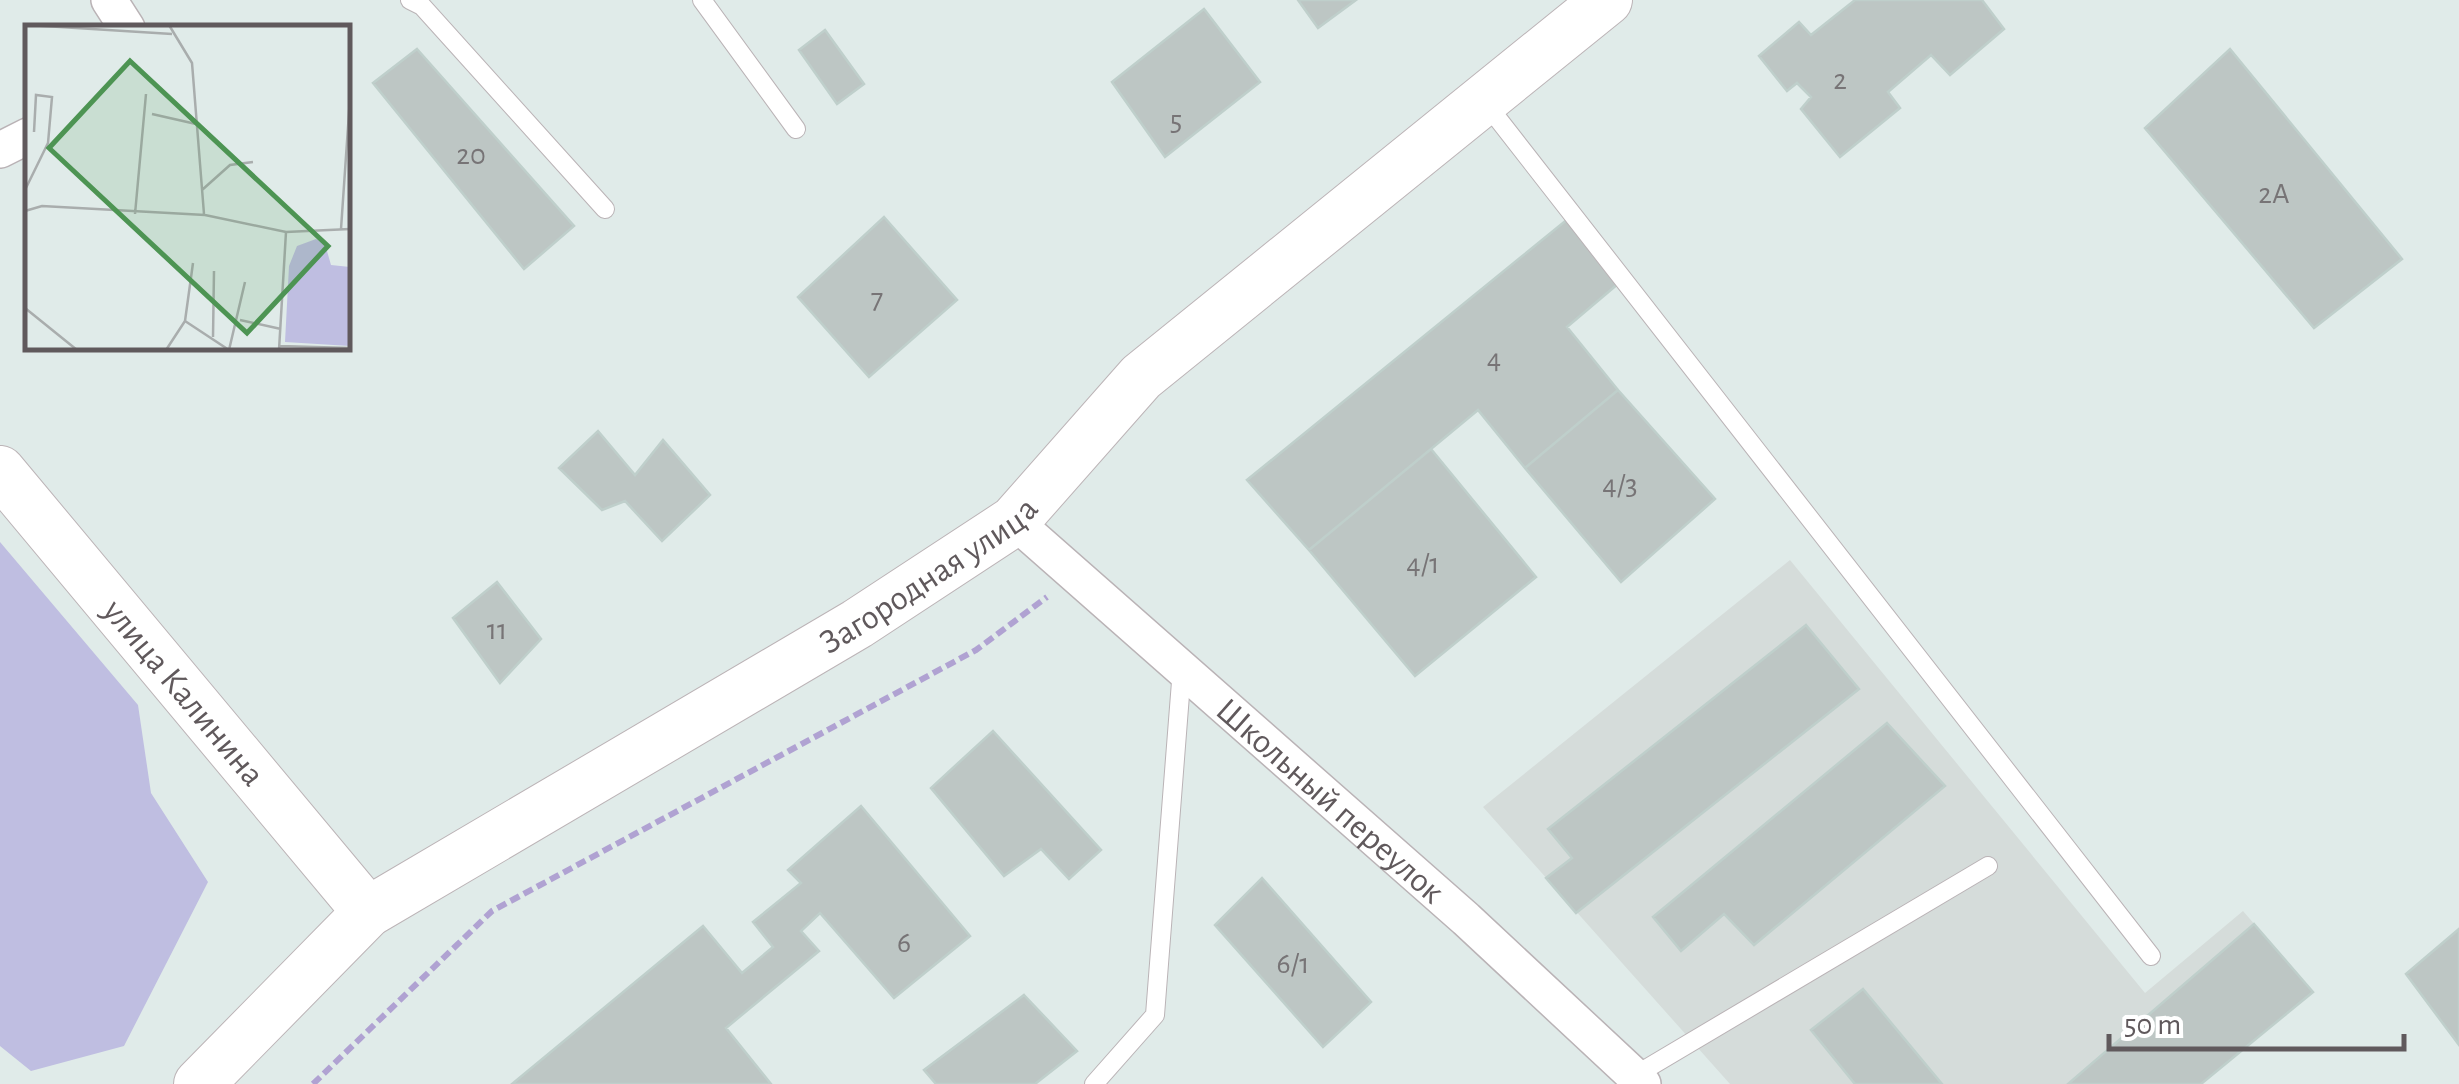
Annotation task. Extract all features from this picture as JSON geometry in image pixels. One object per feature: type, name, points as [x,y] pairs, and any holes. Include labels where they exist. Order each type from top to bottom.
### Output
[{"type":"street","points":[[109,0],[126,25]]},
{"type":"street","name":"Загородная улица","points":[[199,1084],[368,912],[857,624],[1014,521],[1140,377],[1608,0]]},
{"type":"street","points":[[0,150],[25,138]]},
{"type":"street","name":"улица Калинина","points":[[0,470],[368,912]]},
{"type":"street","name":"Школьный переулок","points":[[1014,521],[1466,919],[1639,1080]]},
{"type":"lane","points":[[410,0],[422,6],[605,209]]},
{"type":"lane","points":[[702,0],[796,129]]},
{"type":"lane","points":[[1483,98],[2151,956]]},
{"type":"lane","points":[[1094,1084],[1155,1015],[1182,668]]},
{"type":"lane","points":[[1639,1080],[1988,866]]},
{"type":"path","points":[[312,1084],[492,912],[976,650],[1076,576]]},
{"type":"shaded area","points":[[0,542],[138,705],[151,793],[208,882],[124,1046],[31,1071],[0,1046]]},
{"type":"shaded area","points":[[1790,560],[2145,993],[2243,911],[2313,992],[2201,1084],[1730,1084],[1483,807]]},
{"type":"building","points":[[1298,0],[1356,0],[1318,28]]},
{"type":"building","points":[[1855,0],[1982,0],[2004,29],[1950,75],[1931,55],[1888,92],[1900,108],[1840,157],[1801,109],[1811,97],[1797,83],[1787,91],[1759,56],[1799,22],[1811,35]]},
{"type":"building","points":[[1204,9],[1260,82],[1165,157],[1112,82]]},
{"type":"building","points":[[825,30],[864,84],[837,104],[799,50]]},
{"type":"building","points":[[417,49],[574,226],[524,269],[373,83]]},
{"type":"building","points":[[2230,49],[2402,259],[2314,328],[2145,128]]},
{"type":"building","points":[[884,217],[957,300],[869,377],[798,297]]},
{"type":"building","points":[[1569,218],[1619,283],[1567,327],[1618,390],[1525,468],[1478,410],[1309,550],[1247,480]]},
{"type":"building","points":[[1618,390],[1715,499],[1621,582],[1525,468]]},
{"type":"building","points":[[598,431],[635,475],[663,440],[710,495],[662,541],[625,501],[602,510],[559,468]]},
{"type":"building","points":[[1431,449],[1536,577],[1415,676],[1309,550]]},
{"type":"building","points":[[497,582],[541,639],[500,683],[453,618]]},
{"type":"building","points":[[1806,625],[1859,689],[1576,913],[1546,878],[1572,858],[1548,829]]},
{"type":"building","points":[[1887,723],[1945,786],[1754,945],[1724,914],[1681,951],[1653,917]]},
{"type":"building","points":[[993,731],[1101,850],[1069,879],[1041,849],[1004,876],[931,788]]},
{"type":"building","points":[[861,806],[970,936],[894,998],[820,913],[801,931],[819,951],[726,1028],[771,1084],[512,1084],[703,926],[742,973],[773,947],[753,922],[801,883],[788,870]]},
{"type":"building","points":[[1262,878],[1371,1002],[1323,1047],[1215,925]]},
{"type":"building","points":[[2254,924],[2313,992],[2201,1084],[2068,1084]]},
{"type":"building","points":[[2459,929],[2459,1045],[2406,974]]},
{"type":"building","points":[[1863,989],[1942,1084],[1855,1084],[1811,1030]]},
{"type":"building","points":[[1024,995],[1077,1051],[1035,1084],[936,1084],[924,1070]]}]
